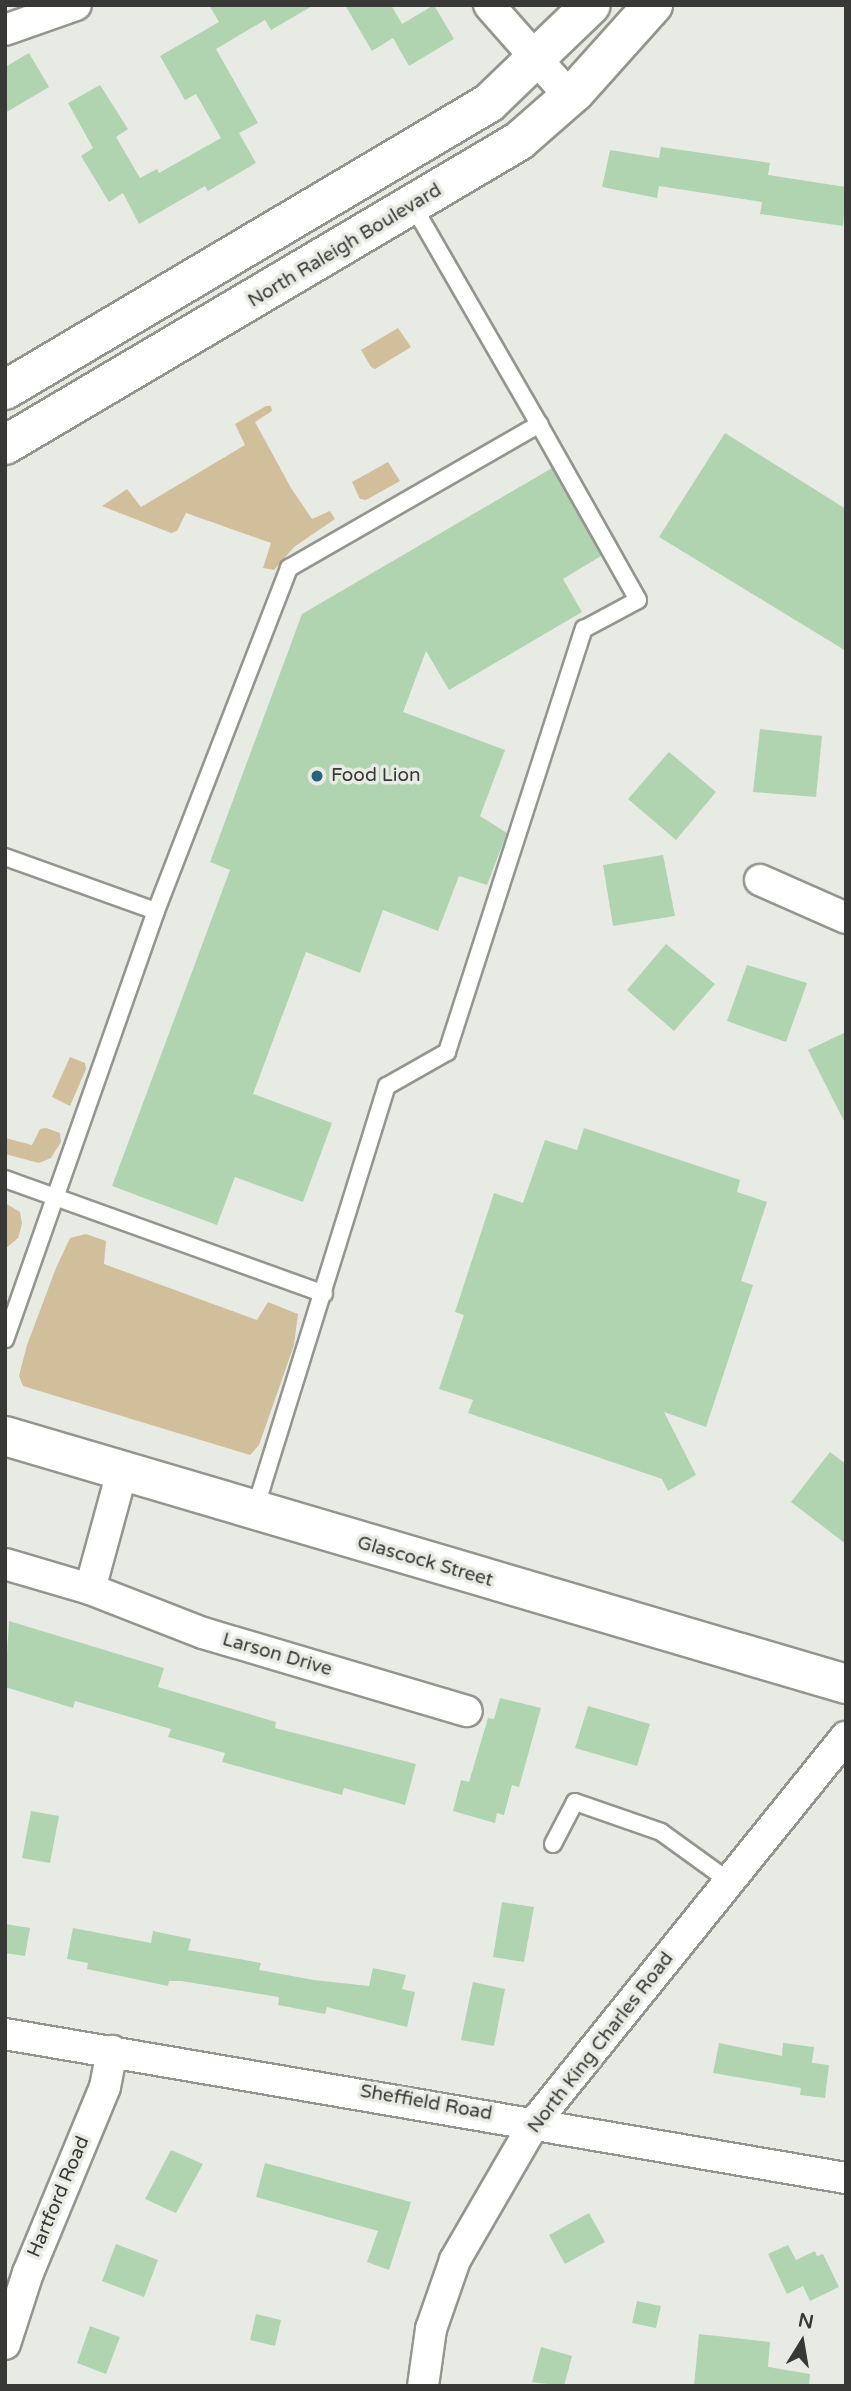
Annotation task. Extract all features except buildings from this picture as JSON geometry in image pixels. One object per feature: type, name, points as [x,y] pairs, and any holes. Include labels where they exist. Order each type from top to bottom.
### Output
[{"type":"main road","points":[[5,390],[489,103],[537,61],[591,5]]},
{"type":"main road","name":"North Raleigh Boulevard","points":[[5,445],[519,141],[570,97],[653,5]]},
{"type":"main road","name":"Glascock Street","points":[[5,1436],[846,1684]]},
{"type":"street","points":[[5,30],[76,5]]},
{"type":"street","points":[[489,5],[570,97]]},
{"type":"street","points":[[760,880],[846,918]]},
{"type":"street","points":[[90,1588],[122,1472]]},
{"type":"street","name":"Larson Drive","points":[[5,1564],[90,1588],[203,1633],[467,1711]]},
{"type":"street","name":"North King Charles Road","points":[[423,2386],[431,2329],[455,2260],[535,2122],[846,1737]]},
{"type":"street","name":"Sheffield Road","points":[[5,2034],[535,2122],[846,2178]]},
{"type":"street","name":"Hartford Road","points":[[5,2344],[28,2273],[105,2087],[112,2050]]},
{"type":"lane","points":[[254,1511],[387,1086],[447,1052],[584,629],[638,600],[413,206]]},
{"type":"lane","points":[[5,1339],[156,911],[289,568],[539,424]]},
{"type":"lane","points":[[5,857],[156,911]]},
{"type":"lane","points":[[5,1179],[324,1294]]},
{"type":"lane","points":[[553,1844],[575,1802],[661,1832],[730,1882]]},
{"type":"shaded area","points":[[398,328],[411,347],[375,369],[371,367],[361,350]]},
{"type":"shaded area","points":[[266,406],[271,406],[272,411],[255,422],[291,488],[312,519],[330,511],[335,519],[294,547],[274,570],[263,568],[271,543],[186,513],[177,531],[171,533],[102,506],[127,489],[141,507],[245,445],[235,424]]},
{"type":"shaded area","points":[[388,462],[400,481],[366,500],[360,499],[352,482]]},
{"type":"shaded area","points":[[70,1057],[85,1063],[86,1069],[70,1106],[52,1097]]},
{"type":"shaded area","points":[[46,1128],[60,1133],[61,1142],[51,1158],[39,1163],[5,1154],[5,1138],[32,1145],[40,1129]]},
{"type":"shaded area","points":[[5,1203],[20,1212],[22,1224],[18,1238],[5,1249]]},
{"type":"shaded area","points":[[86,1234],[106,1241],[104,1264],[257,1320],[268,1302],[298,1314],[294,1345],[259,1445],[250,1455],[23,1386],[19,1376],[27,1345],[56,1268],[70,1238]]},
{"type":"place","name":"Food Lion","points":[[317,776]]}]
